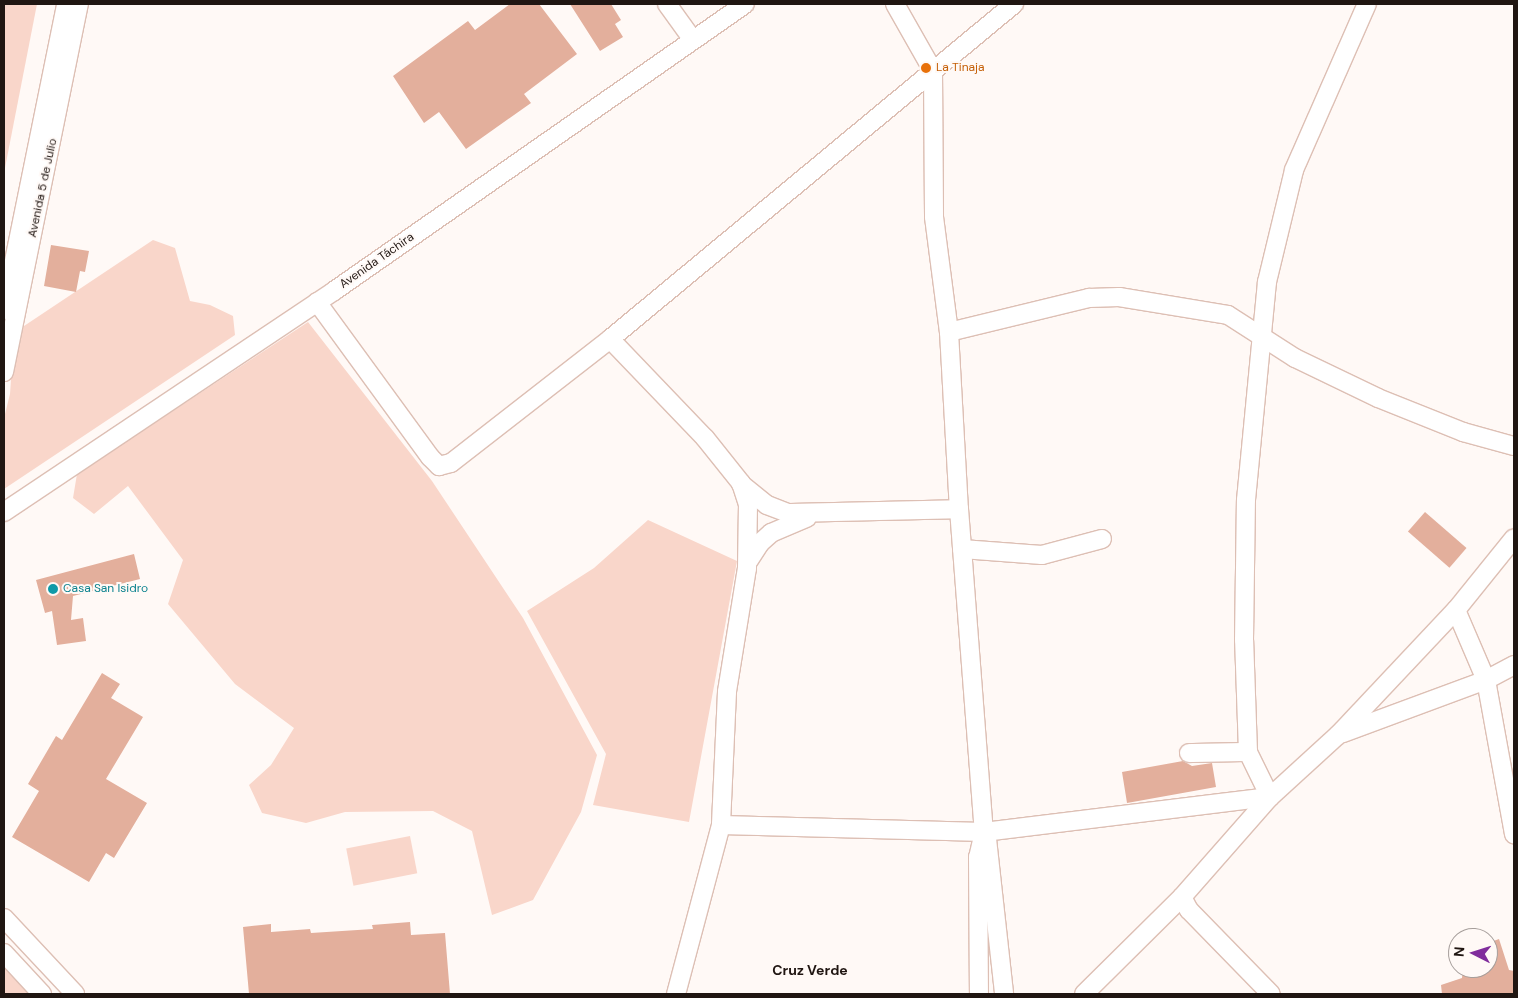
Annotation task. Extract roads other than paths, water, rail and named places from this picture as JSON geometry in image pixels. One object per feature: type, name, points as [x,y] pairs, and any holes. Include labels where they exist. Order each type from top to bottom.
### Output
[{"type":"street","name":"Avenida 5 de Julio","points":[[4,310],[66,4]]},
{"type":"street","name":"Avenida 5 de Julio","points":[[4,372],[80,4]]},
{"type":"street","points":[[668,4],[693,40]]},
{"type":"street","name":"Avenida Táchira","points":[[4,512],[318,302],[745,4]]},
{"type":"street","points":[[895,4],[933,71],[934,217],[949,332],[958,509],[984,832],[978,857],[979,994]]},
{"type":"street","points":[[318,302],[439,466],[451,462],[610,339],[1014,4]]},
{"type":"street","points":[[1270,797],[1248,752],[1244,640],[1246,500],[1267,282],[1294,170],[1368,4]]},
{"type":"street","points":[[949,332],[1089,298],[1118,297],[1228,315],[1294,358],[1378,398],[1464,432],[1514,446]]},
{"type":"street","points":[[610,339],[705,438],[741,483],[767,505],[781,510],[820,515],[958,509]]},
{"type":"street","points":[[676,994],[721,825],[727,692],[748,563],[748,504],[741,483]]},
{"type":"street","points":[[748,563],[760,543],[771,533],[794,521],[820,515]]},
{"type":"street","points":[[1084,994],[1182,897],[1270,797],[1338,735],[1456,610],[1514,538]]},
{"type":"street","points":[[962,549],[1042,555],[1102,540]]},
{"type":"street","points":[[1456,610],[1486,680],[1514,834]]},
{"type":"street","points":[[1338,735],[1486,680],[1514,664]]},
{"type":"street","points":[[1189,753],[1248,752]]},
{"type":"street","points":[[721,825],[984,832],[1270,797]]},
{"type":"street","points":[[984,832],[989,843],[1004,994]]},
{"type":"street","points":[[1182,897],[1189,910],[1271,994]]},
{"type":"street","points":[[4,918],[75,994]]},
{"type":"street","points":[[4,953],[42,994]]},
{"type":"place","name":"La Tinaja","points":[[926,68]]},
{"type":"place","name":"Casa San Isidro","points":[[53,589]]},
{"type":"district","name":"Cruz Verde","points":[[810,970]]}]
